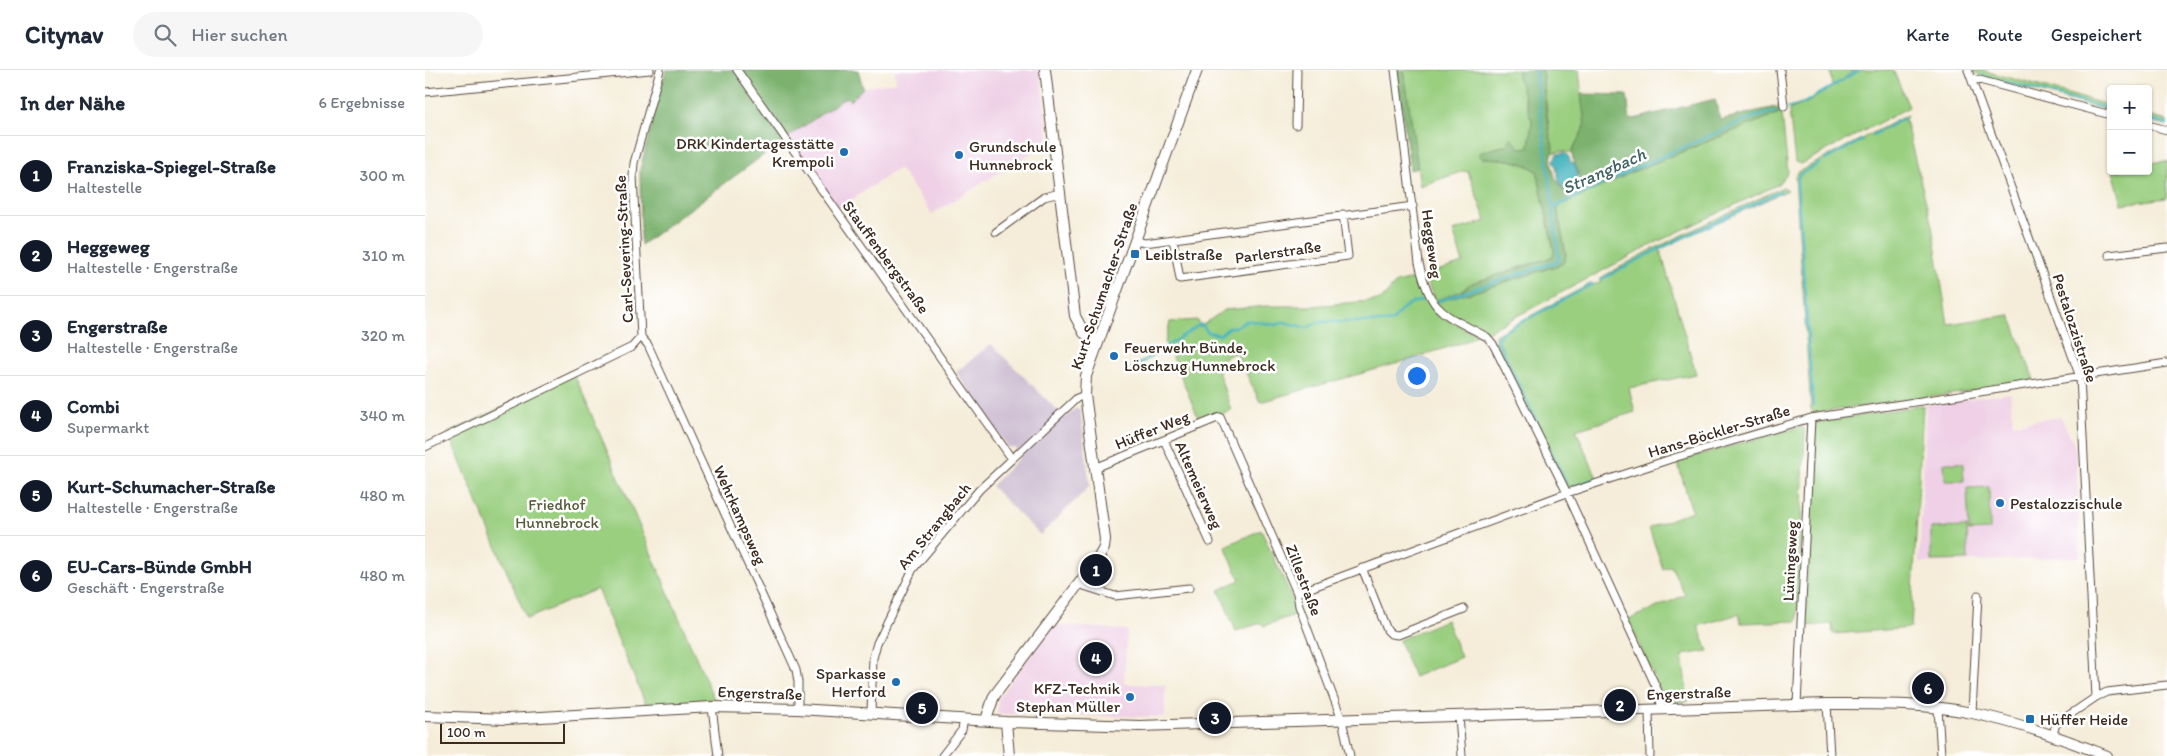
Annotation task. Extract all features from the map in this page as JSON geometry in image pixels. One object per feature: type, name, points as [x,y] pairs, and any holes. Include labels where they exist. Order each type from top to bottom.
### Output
[{"type":"main road","points":[[1045,70],[1075,316],[1084,333],[1098,341]]},
{"type":"main road","name":"Kurt-Schumacher-Straße","points":[[986,720],[994,696],[1104,548],[1105,539],[1085,395],[1087,376],[1197,70]]},
{"type":"main road","name":"Engerstraße","points":[[425,716],[507,719],[713,707],[798,709],[1006,722],[1140,726],[1827,704],[1910,705],[1972,712],[2053,734],[2107,756]]},
{"type":"main road","points":[[1006,722],[1009,756]]},
{"type":"street","points":[[425,92],[650,70]]},
{"type":"street","name":"Carl-Severing-Straße","points":[[425,447],[632,347],[641,337],[633,176],[634,164],[660,70]]},
{"type":"street","name":"Stauffenbergstraße","points":[[737,70],[1013,459]]},
{"type":"street","points":[[1296,126],[1297,70]]},
{"type":"street","name":"Heggeweg","points":[[1395,70],[1419,263],[1425,289],[1440,312],[1487,337],[1493,344],[1567,493],[1658,691],[1662,709]]},
{"type":"street","points":[[1780,70],[1784,106]]},
{"type":"street","name":"Pestalozzistraße","points":[[1968,70],[2080,377],[2094,688],[2096,697]]},
{"type":"street","points":[[1972,78],[2107,114]]},
{"type":"street","points":[[2152,126],[2167,130]]},
{"type":"street","points":[[996,232],[1044,197],[1059,193]]},
{"type":"street","points":[[1135,241],[1145,243],[1343,214],[1413,206]]},
{"type":"street","name":"Parlerstraße","points":[[1173,239],[1180,279],[1349,256],[1343,214]]},
{"type":"street","points":[[2109,255],[2167,248]]},
{"type":"street","name":"Wehrkampsweg","points":[[641,337],[648,346],[796,670],[798,709]]},
{"type":"street","name":"Hans-Böckler-Straße","points":[[1297,593],[1567,493],[1811,418],[2167,364]]},
{"type":"street","name":"Am Strangbach","points":[[871,713],[873,658],[877,643],[913,569],[979,490],[1077,398],[1085,395]]},
{"type":"street","name":"Hüffer Weg","points":[[1095,468],[1221,417]]},
{"type":"street","name":"Zillestraße","points":[[1221,417],[1297,593],[1299,606],[1342,720],[1350,756]]},
{"type":"street","name":"Lüningsweg","points":[[1797,705],[1811,418]]},
{"type":"street","name":"Altemeierweg","points":[[1163,440],[1210,542]]},
{"type":"street","points":[[1362,568],[1387,630],[1391,634],[1398,634],[1464,609]]},
{"type":"street","points":[[1080,581],[1084,586],[1115,596],[1189,588]]},
{"type":"street","points":[[1972,712],[1978,595]]},
{"type":"street","points":[[2053,734],[2056,724],[2096,697],[2119,690],[2167,685]]},
{"type":"street","points":[[1827,704],[1830,756]]},
{"type":"street","points":[[713,707],[718,756]]},
{"type":"street","points":[[1938,708],[1941,756]]},
{"type":"street","points":[[1649,710],[1650,756]]},
{"type":"street","points":[[1459,716],[1462,756]]},
{"type":"street","points":[[942,756],[962,730],[964,719]]},
{"type":"shaded area","name":"Grundschule Hunnebrock","points":[[895,70],[1040,70],[1049,142],[932,214],[899,168],[839,208],[788,137],[846,97],[850,101],[863,88],[896,82]]},
{"type":"shaded area","points":[[991,344],[1065,418],[1076,408],[1080,409],[1090,486],[1040,535],[991,486],[1020,457],[1015,448],[1008,447],[956,372]]},
{"type":"shaded area","name":"Pestalozzischule","points":[[2010,393],[2013,424],[2061,417],[2076,449],[2080,557],[1919,563],[1926,405]]},
{"type":"shaded area","points":[[1054,625],[1127,630],[1124,684],[1165,685],[1165,717],[997,714],[998,698]]},
{"type":"green space","points":[[666,70],[858,70],[863,88],[850,101],[846,97],[788,137],[641,245],[640,169]]},
{"type":"green space","points":[[1397,70],[1404,70],[1418,168],[1410,170]]},
{"type":"green space","points":[[1404,70],[1518,70],[1518,77],[1532,121],[1529,148],[1507,145],[1484,151],[1482,158],[1517,162],[1537,171],[1554,251],[1553,256],[1549,258],[1470,284],[1462,291],[1436,300],[1438,302],[1562,264],[1566,255],[1557,207],[1637,170],[1778,113],[1778,105],[1781,104],[1788,173],[1779,184],[1657,242],[1485,333],[1440,309],[1423,275],[1463,263],[1453,231],[1486,221],[1468,172],[1464,171],[1420,186]]},
{"type":"green space","points":[[1518,70],[1542,70],[1547,118],[1553,148],[1551,162],[1555,177],[1563,191],[1573,188],[1580,178],[1571,153],[1585,126],[1581,94],[1627,95],[1630,120],[1715,99],[1720,120],[1775,107],[1779,113],[1637,170],[1557,207],[1566,255],[1565,261],[1562,264],[1468,294],[1463,293],[1462,291],[1470,284],[1553,256],[1554,251],[1537,171],[1524,164],[1503,159],[1482,158],[1478,154],[1507,145],[1511,137],[1520,148],[1529,147],[1532,121],[1518,77]]},
{"type":"green space","points":[[1542,70],[1579,70],[1585,126],[1571,153],[1561,151],[1552,153]]},
{"type":"green space","points":[[1830,70],[1856,70],[1832,86]]},
{"type":"green space","points":[[1861,70],[1893,70],[1909,107],[1801,164],[1795,162],[1789,110],[1806,103]]},
{"type":"green space","points":[[1972,70],[1981,70],[2107,105],[2107,110],[1982,77]]},
{"type":"green space","points":[[1907,115],[1905,120],[1932,226],[1948,324],[2010,315],[2034,380],[1960,393],[1814,413],[1811,409],[1795,177],[1798,172]]},
{"type":"green space","points":[[2152,117],[2167,121],[2167,126],[2152,122]]},
{"type":"green space","points":[[2167,161],[2167,198],[2122,204],[2114,175],[2152,175],[2152,163]]},
{"type":"green space","points":[[1783,187],[1788,190],[1660,249],[1696,374],[1629,388],[1635,412],[1576,430],[1597,478],[1567,488],[1495,342],[1495,335],[1590,284],[1594,285],[1600,282],[1602,277],[1649,251]]},
{"type":"green space","points":[[1417,278],[1428,300],[1440,314],[1477,335],[1464,342],[1402,362],[1260,402],[1236,352],[1215,362],[1231,410],[1200,422],[1169,348],[1165,343],[1170,322],[1197,320],[1200,327],[1224,310],[1267,306],[1312,306],[1381,300],[1396,283]]},
{"type":"green space","name":"Friedhof Hunnebrock","points":[[574,374],[714,699],[646,705],[597,589],[527,619],[448,433]]},
{"type":"green space","points":[[1923,405],[1911,628],[1833,634],[1832,624],[1805,626],[1815,423]]},
{"type":"green space","points":[[1803,427],[1805,432],[1797,621],[1741,623],[1739,614],[1698,626],[1708,651],[1682,655],[1688,701],[1666,703],[1628,620],[1685,595],[1671,566],[1663,569],[1649,528],[1692,511],[1677,461]]},
{"type":"green space","points":[[1944,463],[1963,463],[1964,481],[1945,481]]},
{"type":"green space","points":[[1989,487],[1990,530],[1969,531],[1967,488]]},
{"type":"green space","points":[[1967,527],[1968,560],[1931,561],[1931,528]]},
{"type":"green space","points":[[1261,530],[1299,613],[1264,626],[1261,623],[1236,631],[1219,590],[1240,580],[1225,546]]},
{"type":"green space","points":[[1446,620],[1461,657],[1414,677],[1399,640]]},
{"type":"water","points":[[1565,153],[1569,157],[1570,162],[1575,164],[1578,177],[1571,188],[1564,190],[1553,161],[1557,154]]},
{"type":"waterway","points":[[1535,70],[1553,207]]},
{"type":"waterway","name":"Strangbach","points":[[1788,108],[1804,103],[1860,70]]},
{"type":"waterway","name":"Strangbach","points":[[1982,76],[2107,109]]},
{"type":"waterway","name":"Strangbach","points":[[1438,301],[1559,261],[1553,208],[1636,168],[1749,119],[1777,111]]},
{"type":"waterway","points":[[1873,135],[1905,118]]},
{"type":"waterway","name":"Strangbach","points":[[2152,121],[2167,125]]},
{"type":"waterway","points":[[1825,160],[1862,140]]},
{"type":"waterway","points":[[1813,406],[1797,183],[1799,175],[1820,163]]},
{"type":"waterway","points":[[1600,280],[1657,250],[1781,191]]},
{"type":"waterway","points":[[1567,484],[1497,339],[1501,333],[1593,284]]},
{"type":"waterway","name":"Strangbach","points":[[1125,373],[1201,324],[1208,332],[1220,335],[1230,327],[1235,327],[1246,321],[1276,325],[1284,322],[1307,328],[1318,322],[1393,321],[1408,305],[1421,301]]},
{"type":"waterway","points":[[1572,487],[1595,479]]},
{"type":"place","name":"DRK Kindertagesstätte Krempoli","points":[[844,152]]},
{"type":"place","name":"Grundschule Hunnebrock","points":[[959,155]]},
{"type":"place","name":"Leiblstraße","points":[[1135,254]]},
{"type":"place","name":"Feuerwehr Bünde, Löschzug Hunnebrock","points":[[1114,356]]},
{"type":"place","name":"Pestalozzischule","points":[[2000,503]]},
{"type":"place","name":"Franziska-Spiegel-Straße","points":[[1096,570]]},
{"type":"place","name":"Combi","points":[[1096,658]]},
{"type":"place","name":"Sparkasse Herford","points":[[896,682]]},
{"type":"place","name":"EU-Cars-Bünde GmbH","points":[[1928,688]]},
{"type":"place","name":"KFZ-Technik Stephan Müller","points":[[1130,697]]},
{"type":"place","name":"Heggeweg","points":[[1620,705]]},
{"type":"place","name":"Kurt-Schumacher-Straße","points":[[922,708]]},
{"type":"place","name":"Engerstraße","points":[[1215,718]]},
{"type":"place","name":"Hüffer Heide","points":[[2030,719]]}]
